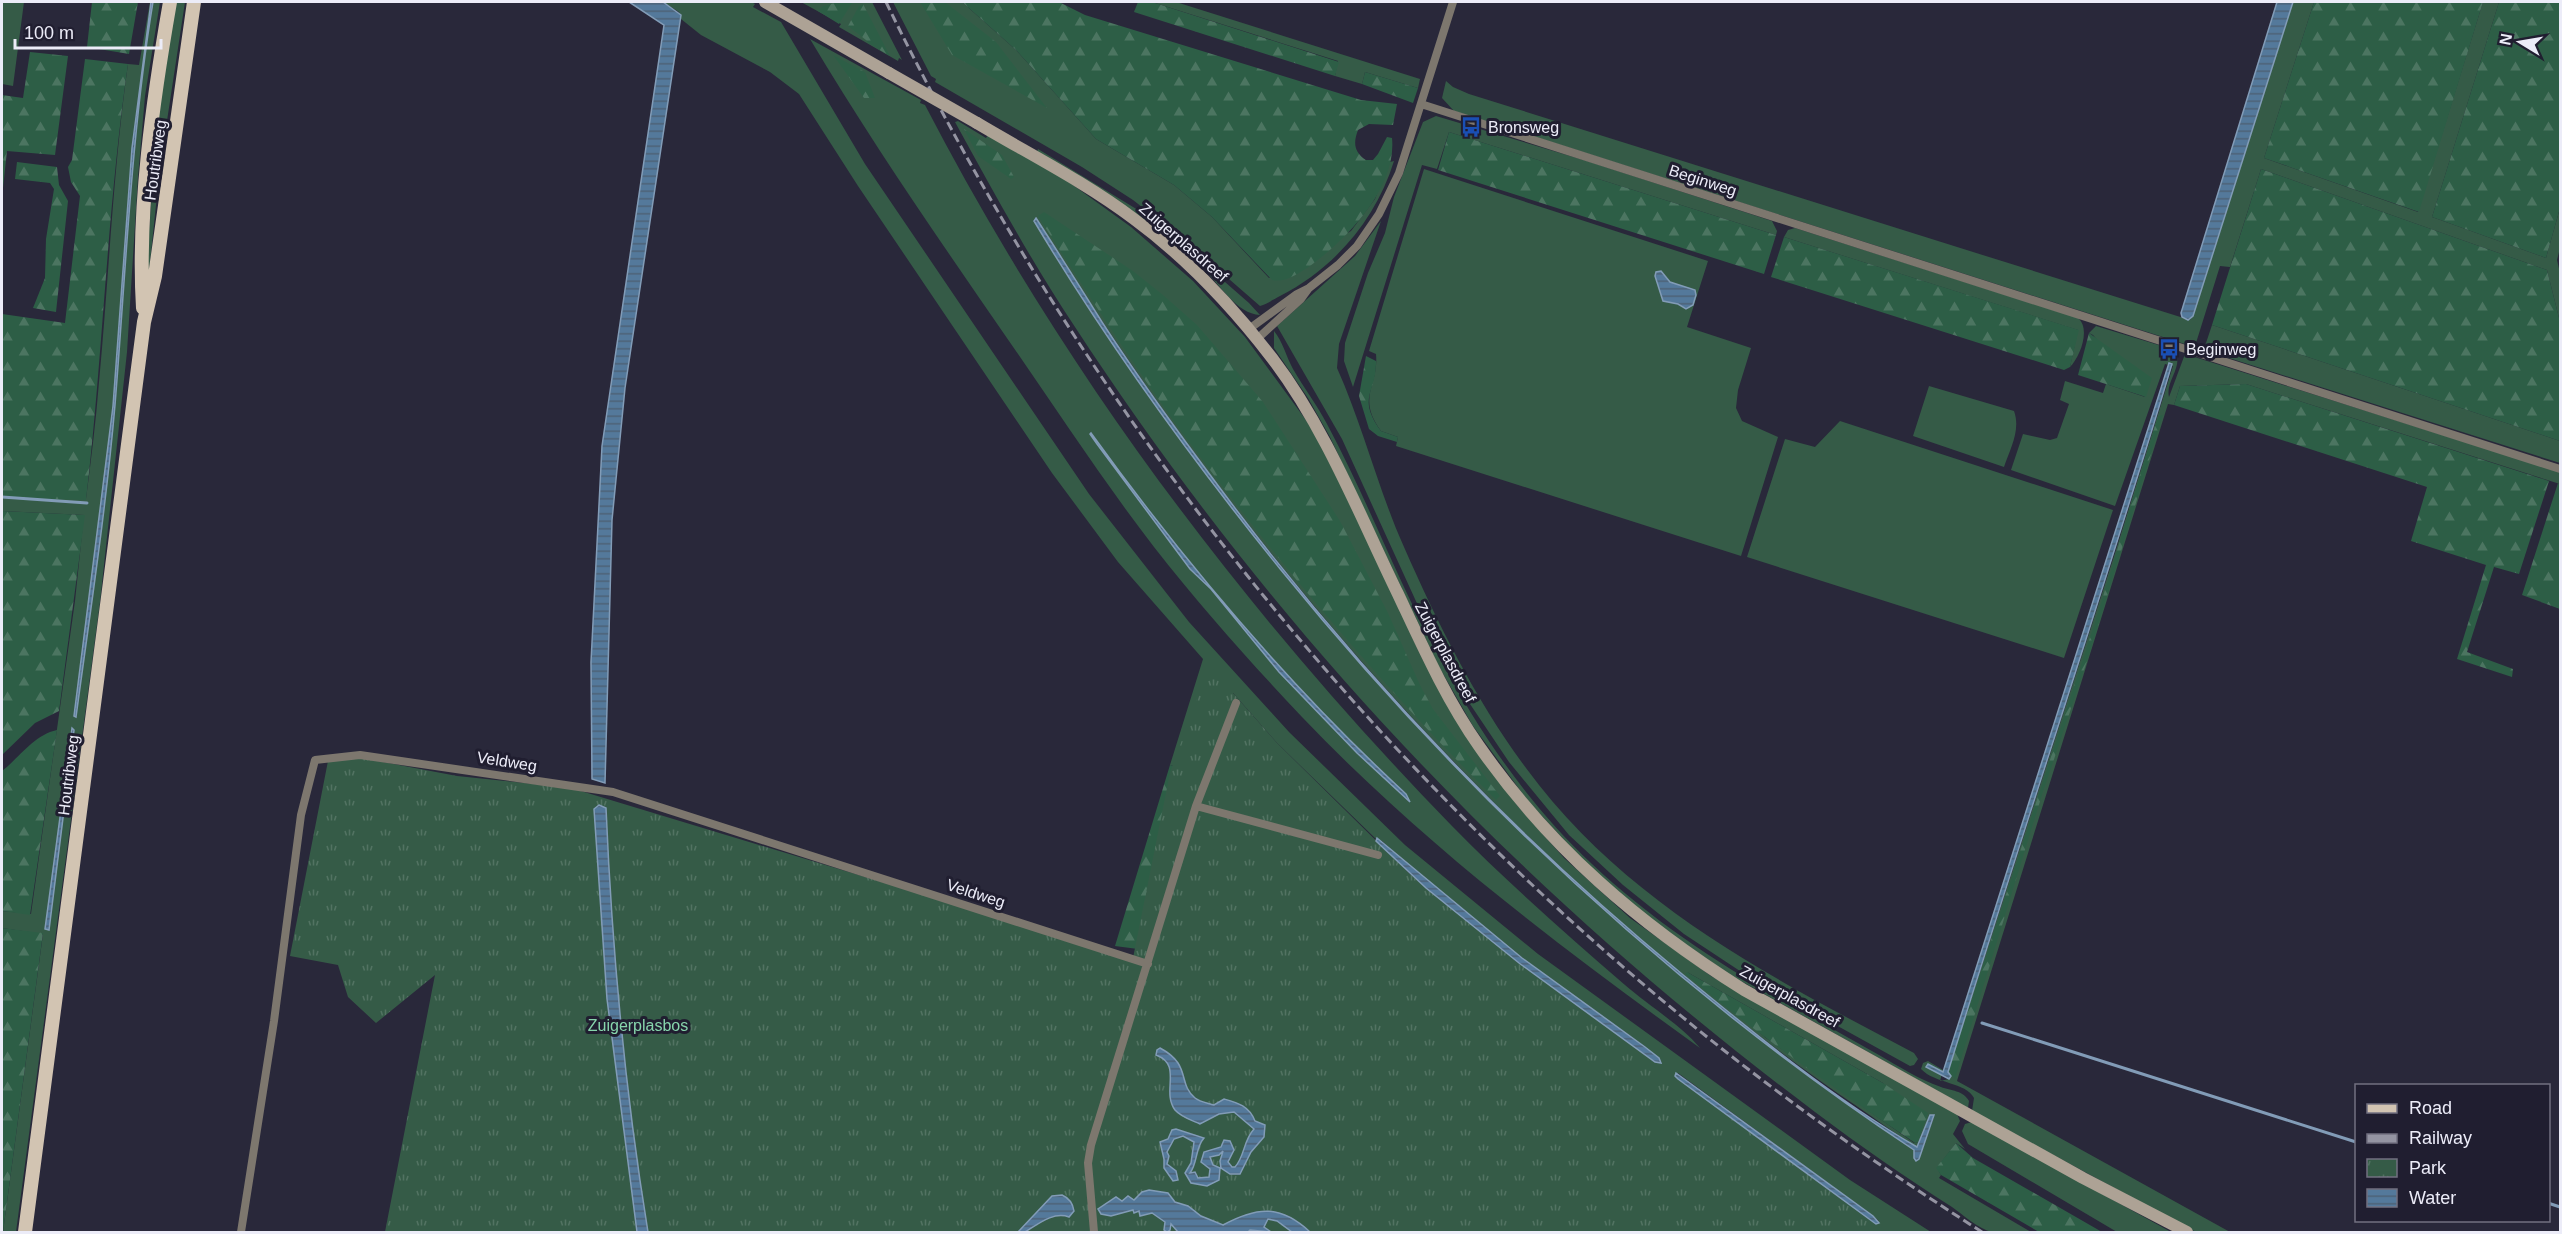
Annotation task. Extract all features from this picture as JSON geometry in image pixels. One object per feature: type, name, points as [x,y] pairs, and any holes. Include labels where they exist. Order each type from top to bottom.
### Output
[{"type":"main road","name":"Houtribweg","points":[[144,322],[140,262],[162,47],[170,2]]},
{"type":"main road","name":"Houtribweg","points":[[25,1233],[144,322],[156,276],[194,2]]},
{"type":"main road","name":"Zuigerplasdreef","points":[[765,2],[1095,192],[1135,219],[1190,265],[1253,334],[1296,394],[1326,443],[1443,685],[1477,744],[1542,827],[1585,871],[1640,919],[1690,956],[1744,990],[2187,1233]]},
{"type":"street","points":[[1253,334],[1301,299],[1310,288],[1352,251],[1379,214],[1399,173],[1453,2]]},
{"type":"street","name":"Beginweg","points":[[1421,104],[2560,469]]},
{"type":"street","points":[[1094,1233],[1088,1163],[1091,1145],[1196,806],[1236,703]]},
{"type":"street","name":"Veldweg","points":[[241,1233],[274,1021],[301,815],[315,760],[360,755],[613,792],[1148,964]]},
{"type":"street","points":[[1196,806],[1378,855]]},
{"type":"green space","points":[[2,2],[24,2],[13,86],[2,84]]},
{"type":"green space","points":[[92,2],[138,2],[129,54],[87,47]]},
{"type":"green space","points":[[150,2],[160,2],[145,96],[127,352],[100,602],[16,1232],[3,1232],[43,934],[2,928],[2,911],[31,914],[75,601],[84,515],[2,511],[2,498],[86,499],[98,397],[115,183],[128,64],[139,65]]},
{"type":"green space","points":[[175,2],[185,2],[160,167],[145,310],[143,311],[158,112]]},
{"type":"green space","points":[[663,2],[751,2],[755,4],[753,7],[781,22],[865,164],[1089,494],[1189,622],[1289,732],[1405,845],[1538,954],[1850,1180],[1931,1232],[1867,1232],[1519,963],[1576,1005],[1662,1062],[1645,1047],[1522,958],[1420,876],[1382,841],[1376,839],[1277,743],[1233,693],[1196,773],[1170,765],[1203,659],[1118,562],[1052,473],[858,186],[799,94],[770,72],[701,35],[681,19],[679,12]],"holes":[[[1678,1073],[1879,1221],[1871,1219],[1678,1079]]]},
{"type":"green space","points":[[801,2],[872,2],[902,60],[899,58],[898,61],[839,27],[841,24]]},
{"type":"green space","points":[[839,2],[852,3],[839,24],[818,11],[823,6]]},
{"type":"green space","points":[[893,2],[962,2],[1016,50],[1096,139],[1174,185],[1212,217],[1269,278],[1351,231],[1375,199],[1390,162],[1394,161],[1376,203],[1351,240],[1300,285],[1260,306],[1183,239],[1133,200],[1082,167],[935,82],[936,79],[931,76]]},
{"type":"green space","points":[[920,2],[945,2],[996,42],[1047,108],[952,55]]},
{"type":"green space","points":[[962,2],[1059,2],[1085,15],[1361,100],[1397,104],[1393,125],[1369,124],[1358,130],[1355,139],[1359,154],[1366,160],[1373,160],[1387,137],[1392,138],[1391,157],[1386,175],[1367,211],[1339,242],[1297,274],[1287,279],[1272,280],[1212,217],[1174,185],[1096,139],[1016,50]]},
{"type":"green space","points":[[1138,2],[1152,2],[1339,62],[1335,76],[1134,12]]},
{"type":"green space","points":[[1152,2],[1176,2],[1420,79],[1418,88],[1365,72],[1362,84],[1335,76],[1338,61]]},
{"type":"green space","points":[[2293,2],[2314,2],[2264,158],[2418,212],[2483,2],[2499,2],[2432,217],[2546,258],[2560,208],[2560,248],[2557,260],[2560,273],[2560,322],[2547,270],[2261,169],[2230,267],[2220,266],[2196,343],[2188,345],[1454,111],[1442,98],[1446,81],[1469,94],[2190,320]]},
{"type":"green space","points":[[2314,2],[2483,2],[2419,212],[2264,158]]},
{"type":"green space","points":[[2499,2],[2560,2],[2560,208],[2546,258],[2432,217]]},
{"type":"green space","points":[[863,4],[890,56],[868,43],[848,26],[859,6]]},
{"type":"green space","points":[[810,39],[921,100],[920,103],[925,105],[979,204],[1036,300],[1097,393],[1162,485],[1230,574],[1375,744],[1452,826],[1581,947],[1684,1032],[1700,1048],[1544,932],[1395,808],[1302,717],[1226,634],[1154,547],[1098,471],[907,192]]},
{"type":"green space","points":[[30,52],[68,56],[55,155],[7,151],[2,197],[2,95],[23,98]]},
{"type":"green space","points":[[833,55],[865,72],[875,98],[864,98]]},
{"type":"green space","points":[[85,59],[128,64],[115,173],[86,500],[2,498],[2,314],[65,323],[80,196],[71,182],[68,167],[72,160]]},
{"type":"green space","points":[[1365,72],[1418,88],[1413,103],[1362,84]]},
{"type":"green space","points":[[1436,116],[1587,161],[1772,221],[1777,231],[1776,235],[1449,132],[1437,169],[1422,165],[1353,387],[1344,361],[1345,343],[1368,273],[1385,233],[1394,197],[1423,122]]},
{"type":"green space","points":[[958,121],[986,138],[988,135],[1066,180],[1131,227],[1193,281],[1245,337],[1314,431],[1336,473],[1423,660],[1517,805],[1564,858],[1630,918],[1711,976],[1957,1114],[1960,1121],[1953,1134],[1965,1149],[1956,1143],[1937,1168],[1941,1175],[1939,1178],[2031,1232],[1996,1233],[1982,1228],[1815,1112],[1707,1027],[1603,939],[1504,848],[1410,752],[1320,653],[1235,549],[1153,441],[1043,277],[955,122]],"holes":[[[1037,219],[1104,324],[1175,427],[1250,526],[1329,623],[1411,717],[1498,806],[1588,892],[1682,974],[1768,1043],[1917,1147],[1934,1117],[1919,1159],[1914,1158],[1914,1150],[1817,1082],[1723,1010],[1632,934],[1545,855],[1461,772],[1380,686],[1303,597],[1177,435],[1103,330],[1056,258],[1034,221]],[[1687,972],[1883,1083],[1918,1142],[1914,1143],[1766,1038]]]},
{"type":"green space","points":[[964,129],[1002,155],[1014,177],[1011,179],[978,156]]},
{"type":"green space","points":[[1449,132],[1776,235],[1764,274],[1438,170]]},
{"type":"green space","points":[[1038,149],[1138,210],[1185,247],[1260,315],[1244,310],[1236,304],[1204,269],[1165,236],[1037,152]]},
{"type":"green space","points":[[17,162],[57,167],[59,185],[68,201],[56,312],[33,308],[45,278],[46,239],[54,189],[50,183],[15,179]]},
{"type":"green space","points":[[1424,169],[1708,261],[1687,327],[1751,348],[1738,390],[1736,408],[1742,421],[1778,437],[1741,556],[1396,446],[1398,437],[1381,431],[1370,409],[1369,400],[1375,375],[1376,354],[1369,351]]},
{"type":"green space","points":[[2261,169],[2547,270],[2560,322],[2560,441],[2212,325]]},
{"type":"green space","points":[[1044,212],[1133,271],[1163,295],[1197,325],[1263,402],[1340,521],[1388,613],[1433,709],[1500,796],[1496,800],[1368,664],[1248,520],[1173,420],[1121,345],[1038,216]]},
{"type":"green space","points":[[1381,221],[1339,344],[1337,368],[1404,547],[1444,633],[1491,716],[1526,768],[1565,816],[1608,859],[1654,897],[1703,933],[1754,965],[1914,1053],[1918,1059],[1914,1065],[1910,1066],[1749,977],[1684,934],[1623,885],[1569,835],[1509,762],[1470,704],[1425,621],[1342,439],[1277,326],[1355,256]]},
{"type":"green space","points":[[1795,228],[2078,318],[2084,329],[2083,343],[2070,367],[2078,330],[1784,237],[1788,230]]},
{"type":"green space","points":[[1784,237],[2079,330],[2070,367],[2064,370],[1771,277]]},
{"type":"green space","points":[[2212,325],[2560,441],[2560,463],[2207,351],[2205,346]]},
{"type":"green space","points":[[2096,326],[2175,350],[2177,362],[2168,391],[2169,397],[2185,354],[2560,472],[2560,484],[2246,384],[2180,386],[2174,405],[2168,404],[1957,1081],[2230,1232],[2196,1232],[1972,1111],[1974,1098],[1970,1093],[1942,1081],[1949,1079],[1950,1076],[1948,1072],[1958,1040],[2173,366],[2165,364],[2115,506],[2011,470],[2023,434],[2050,440],[2057,438],[2069,404],[2060,400],[2065,381],[2103,393],[2106,384],[2145,397],[2089,333]]},
{"type":"green space","points":[[1274,331],[1293,369],[1335,439],[1407,593],[1450,677],[1500,757],[1528,795],[1559,830],[1592,864],[1625,893],[1694,945],[1766,991],[1909,1073],[1964,1095],[1969,1101],[1968,1108],[1732,976],[1652,921],[1593,871],[1528,801],[1473,726],[1438,665],[1330,437],[1308,398],[1274,348]]},
{"type":"green space","points":[[2089,333],[2152,378],[2146,397],[2078,375]]},
{"type":"green space","points":[[1366,356],[1376,361],[1369,402],[1370,410],[1381,431],[1398,437],[1397,442],[1378,436],[1369,429],[1359,396]]},
{"type":"green space","points":[[2246,384],[2549,481],[2519,574],[2494,567],[2467,652],[2513,669],[2512,677],[2457,659],[2486,565],[2411,541],[2427,487],[2174,405],[2180,386]]},
{"type":"green space","points":[[1929,386],[2014,411],[2015,432],[2004,467],[1913,436]]},
{"type":"green space","points":[[2163,415],[2090,652],[2041,798],[1955,1079],[1948,1072],[2098,613],[2158,416]]},
{"type":"green space","points":[[1840,421],[2113,510],[2064,658],[1747,557],[1785,439],[1815,447]]},
{"type":"green space","points":[[2558,483],[2560,484],[2560,609],[2522,595]]},
{"type":"green space","points":[[2,511],[85,515],[59,711],[35,723],[2,755]]},
{"type":"green space","name":"Zuigerplasbos","points":[[1209,666],[1277,743],[1410,874],[1519,963],[1655,1062],[1661,1063],[1678,1079],[1876,1224],[1892,1232],[385,1232],[435,975],[376,1023],[348,997],[338,965],[290,956],[328,761],[346,755],[457,776],[571,788],[1133,958],[1170,773]]},
{"type":"green space","points":[[57,730],[30,915],[2,911],[2,771],[34,741]]},
{"type":"green space","points":[[1170,765],[1196,773],[1138,949],[1115,946]]},
{"type":"green space","points":[[2,928],[43,933],[3,1232],[2,1232]]},
{"type":"green space","points":[[1687,972],[1883,1083],[1928,1113],[1918,1142],[1915,1143],[1798,1062],[1713,997],[1685,974]]},
{"type":"green space","points":[[1928,1061],[1943,1070],[1940,1080],[1921,1069],[1923,1063]]},
{"type":"green space","points":[[1972,1122],[2171,1232],[2117,1232],[1968,1144],[1962,1131],[1965,1124]]},
{"type":"green space","points":[[1956,1143],[1973,1158],[2102,1232],[2039,1232],[1941,1175],[1936,1168]]},
{"type":"water","points":[[151,2],[153,2],[134,152],[111,444],[76,717],[74,716],[113,406],[132,148]]},
{"type":"water","points":[[629,2],[663,2],[681,15],[625,388],[612,520],[605,783],[592,779],[591,662],[602,446],[664,25]]},
{"type":"water","points":[[2277,2],[2293,2],[2193,316],[2188,320],[2182,317],[2181,313]]},
{"type":"water","points":[[1036,218],[1134,370],[1238,512],[1339,636],[1446,755],[1503,813],[1621,922],[1738,1020],[1825,1087],[1917,1147],[1930,1115],[1934,1115],[1919,1159],[1916,1161],[1914,1158],[1914,1150],[1825,1088],[1739,1023],[1656,955],[1576,884],[1498,810],[1423,733],[1281,570],[1215,486],[1121,356],[1034,221]]},
{"type":"water","points":[[1661,271],[1670,282],[1695,290],[1693,305],[1686,309],[1678,304],[1663,301],[1655,276],[1656,272]]},
{"type":"water","points":[[2169,363],[2172,364],[2145,453],[1948,1072],[1951,1076],[1949,1079],[1926,1067],[1928,1064],[1943,1072]]},
{"type":"water","points":[[1091,433],[1201,576],[1279,666],[1362,753],[1406,794],[1410,802],[1357,753],[1279,672],[1211,589],[1190,569]]},
{"type":"water","points":[[72,728],[74,730],[49,930],[45,929]]},
{"type":"water","points":[[599,805],[606,808],[621,1021],[648,1232],[637,1232],[607,999],[594,809]]},
{"type":"water","points":[[1377,838],[1522,958],[1645,1047],[1659,1058],[1661,1063],[1655,1062],[1519,963],[1426,888],[1376,841]]},
{"type":"water","points":[[1160,1048],[1176,1061],[1186,1086],[1195,1098],[1214,1105],[1224,1099],[1234,1102],[1246,1109],[1255,1121],[1265,1125],[1264,1137],[1251,1152],[1240,1174],[1230,1174],[1221,1168],[1220,1161],[1223,1151],[1219,1155],[1210,1157],[1213,1165],[1220,1168],[1219,1180],[1207,1186],[1191,1183],[1185,1173],[1191,1163],[1194,1142],[1183,1136],[1174,1139],[1167,1152],[1169,1156],[1167,1164],[1176,1171],[1178,1180],[1173,1181],[1164,1168],[1160,1142],[1168,1139],[1172,1130],[1176,1129],[1204,1138],[1190,1173],[1195,1172],[1198,1178],[1209,1177],[1210,1169],[1201,1162],[1204,1152],[1221,1147],[1224,1140],[1230,1141],[1234,1150],[1228,1162],[1235,1167],[1254,1129],[1234,1112],[1219,1114],[1200,1124],[1177,1112],[1171,1103],[1168,1065],[1164,1059],[1156,1055]]},
{"type":"water","points":[[1676,1073],[1873,1216],[1879,1223],[1876,1224],[1678,1079],[1675,1076]]},
{"type":"water","points":[[1149,1190],[1168,1193],[1175,1202],[1188,1206],[1201,1216],[1223,1225],[1247,1214],[1269,1211],[1289,1217],[1310,1232],[1292,1232],[1277,1221],[1268,1219],[1264,1227],[1271,1232],[1250,1230],[1248,1232],[1178,1232],[1171,1224],[1167,1232],[1164,1230],[1165,1222],[1152,1213],[1140,1216],[1139,1211],[1134,1213],[1133,1210],[1111,1216],[1101,1214],[1098,1209],[1116,1197],[1122,1201],[1128,1196],[1134,1200],[1142,1192]]},
{"type":"water","points":[[1062,1195],[1072,1204],[1074,1211],[1069,1217],[1051,1217],[1025,1232],[1018,1232],[1052,1196]]},
{"type":"waterway","points":[[2,497],[87,503]]},
{"type":"waterway","points":[[1982,1023],[2355,1142]]},
{"type":"waterway","points":[[2550,1204],[2560,1207]]},
{"type":"railway","points":[[886,2],[959,143],[1039,280],[1125,412],[1218,539],[1318,661],[1425,778],[1537,890],[1656,995],[1734,1059],[1815,1119],[1982,1232]]},
{"type":"place","name":"Bronsweg","points":[[1471,127]]},
{"type":"place","name":"Beginweg","points":[[2169,349]]}]
